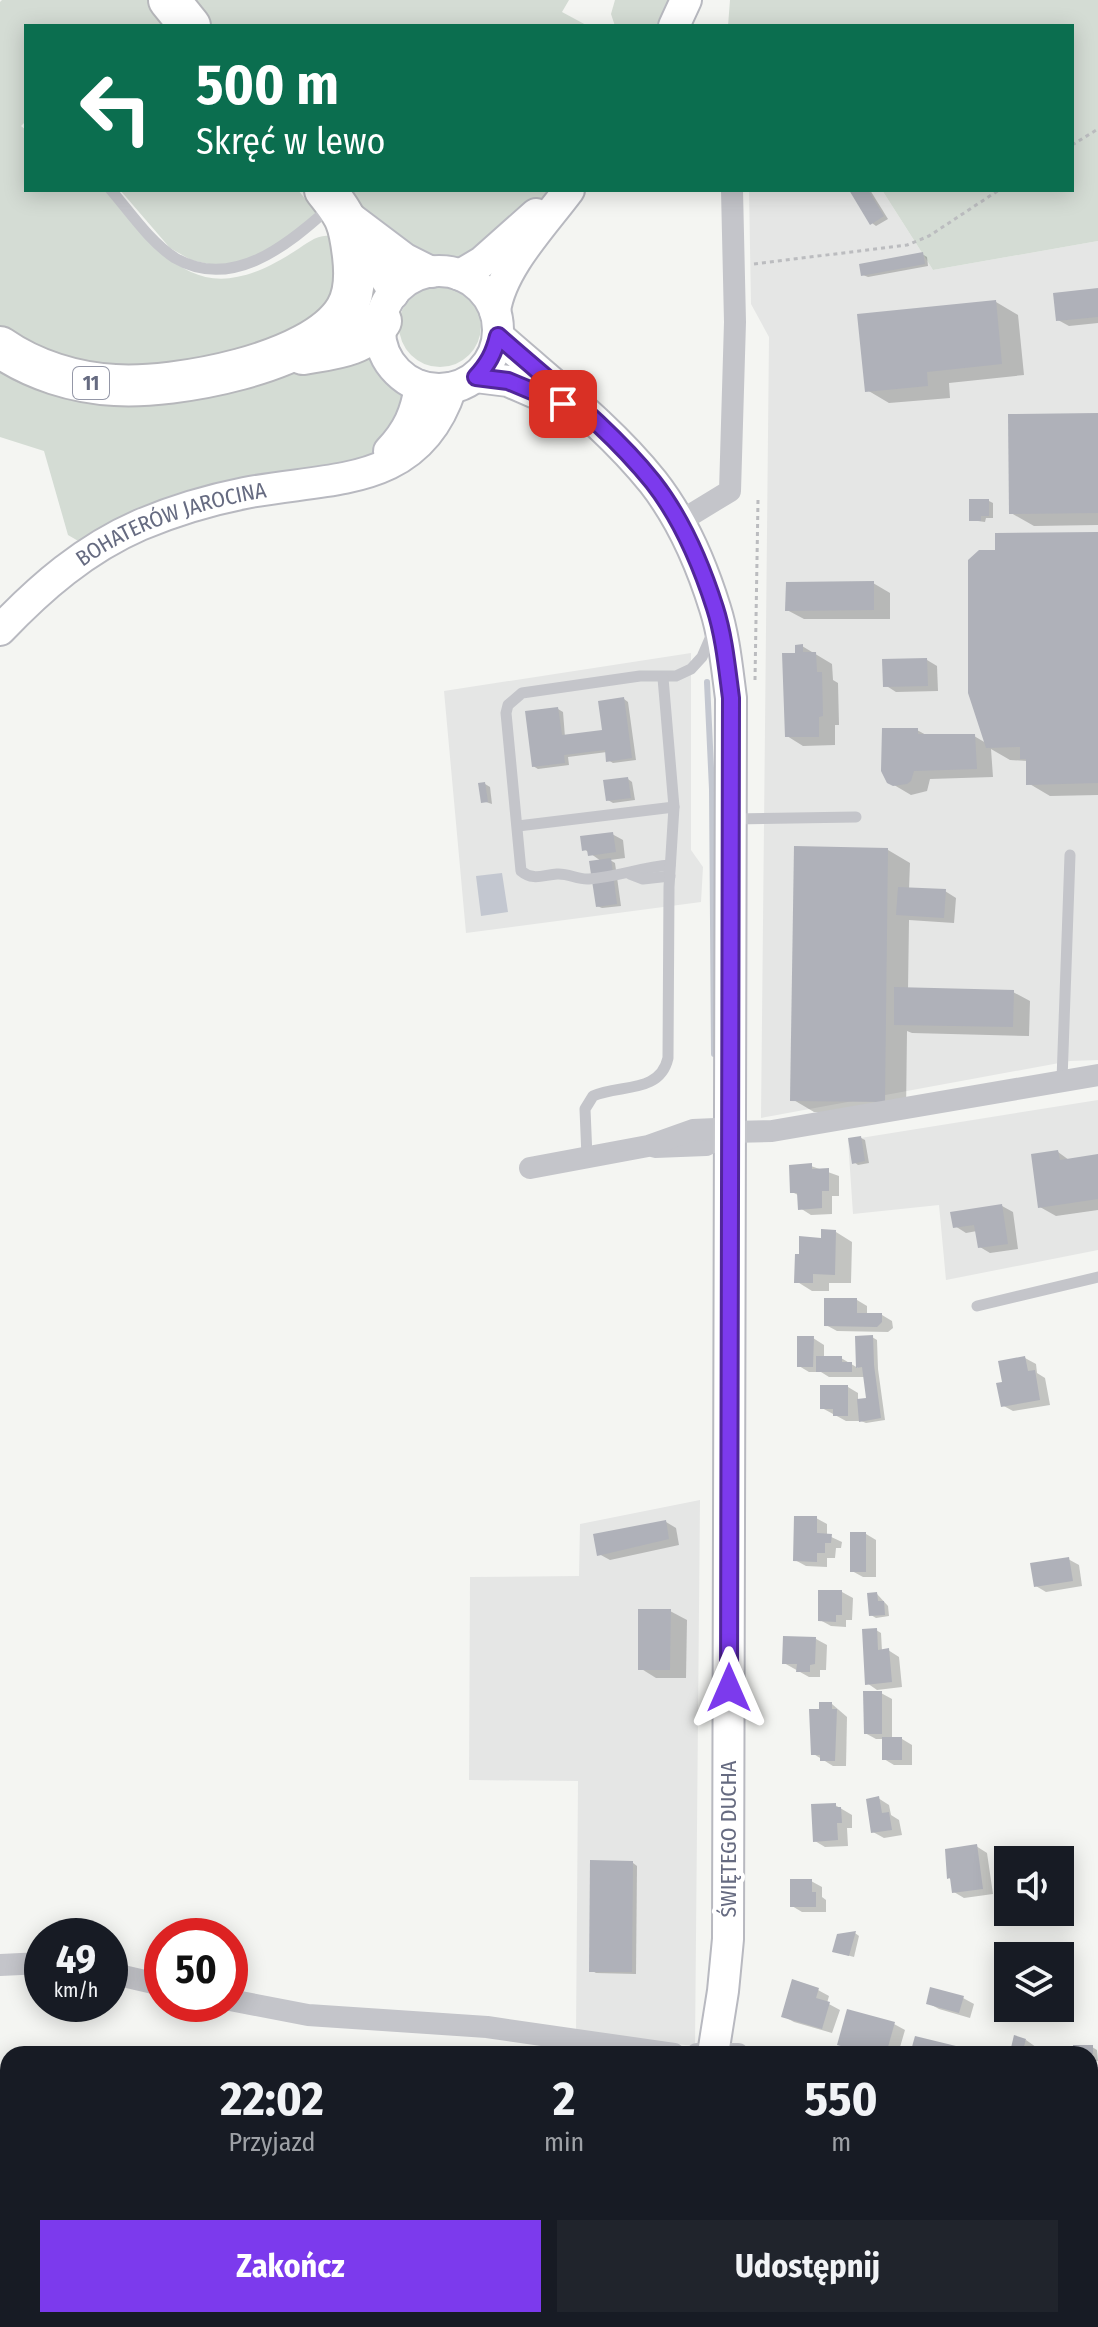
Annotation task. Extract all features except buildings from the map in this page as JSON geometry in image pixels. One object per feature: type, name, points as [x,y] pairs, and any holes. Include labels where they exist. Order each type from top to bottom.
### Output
[{"type":"highway","points":[[169,0],[188,24]]},
{"type":"highway","name":"11","points":[[270,359],[328,329],[345,310],[353,291],[350,234],[335,202]]},
{"type":"highway","name":"11","points":[[0,347],[48,372],[84,382],[114,385],[189,382],[270,359],[349,345],[373,333],[387,307]]},
{"type":"main road","points":[[675,24],[686,0]]},
{"type":"main road","points":[[387,307],[416,276],[445,273],[482,262],[565,192]]},
{"type":"main road","points":[[335,202],[389,284],[381,337],[389,360],[405,378],[420,386],[441,389],[464,382],[487,365],[494,352],[497,296],[505,278],[566,192]]},
{"type":"main road","points":[[335,202],[405,259],[482,289],[497,324]]},
{"type":"main road","name":"ŚWIĘTEGO DUCHA","points":[[497,324],[654,483],[679,522],[716,610],[731,698],[728,1939],[716,2046]]},
{"type":"main road","name":"ŚWIĘTEGO DUCHA","points":[[464,382],[508,381],[534,390],[591,419]]},
{"type":"main road","name":"BOHATERÓW JAROCINA","points":[[0,630],[37,592],[93,550],[139,525],[186,508],[244,493],[369,473],[390,463],[422,441],[464,382]]},
{"type":"main road","points":[[369,473],[410,426],[420,386]]},
{"type":"street","points":[[679,522],[730,491],[735,266],[732,192]]},
{"type":"street","points":[[530,1168],[648,1146],[693,1130],[772,1131],[1098,1075]]},
{"type":"street","points":[[0,1965],[24,1964]]},
{"type":"street","points":[[248,2003],[308,2015],[487,2027],[619,2046]]},
{"type":"lane","points":[[113,192],[157,243],[175,257],[196,267],[216,271],[239,267],[285,244],[335,202]]},
{"type":"lane","points":[[670,870],[641,867],[630,874],[587,879],[559,874],[528,876],[519,867],[518,826],[506,719],[508,705],[522,693],[640,676],[663,678],[682,674],[702,657],[712,636],[716,610]]},
{"type":"lane","points":[[587,1157],[585,1109],[593,1096],[651,1082],[657,1079],[666,1065],[674,807],[663,678]]},
{"type":"lane","points":[[518,826],[674,807]]},
{"type":"lane","points":[[732,819],[856,817]]},
{"type":"lane","points":[[1062,1080],[1070,855]]},
{"type":"lane","points":[[977,1306],[1098,1277]]},
{"type":"path","points":[[1074,144],[1098,129]]},
{"type":"path","points":[[735,266],[907,245],[929,236],[996,192]]},
{"type":"path","points":[[755,687],[758,500]]},
{"type":"shaded area","points":[[152,0],[172,24],[24,24],[24,123],[21,126],[24,128],[24,192],[109,192],[167,257],[209,278],[234,278],[262,269],[314,239],[334,237],[335,314],[236,355],[105,373],[0,332],[0,2]]},
{"type":"shaded area","points":[[187,0],[569,0],[562,12],[584,24],[207,24]]},
{"type":"shaded area","points":[[615,0],[673,0],[664,24],[614,24],[611,14]]},
{"type":"shaded area","points":[[730,0],[1098,0],[1098,241],[933,270],[883,192],[1074,192],[1074,24],[728,24]]},
{"type":"shaded area","points":[[122,192],[300,192],[317,217],[254,259],[218,266],[191,260],[170,248]]},
{"type":"shaded area","points":[[347,192],[553,192],[464,264],[446,266],[429,262],[397,243]]},
{"type":"shaded area","points":[[749,192],[883,192],[933,270],[1098,241],[1098,1060],[1070,1061],[761,1118],[769,337],[751,304]]},
{"type":"shaded area","points":[[440,285],[456,288],[469,297],[478,310],[481,326],[478,342],[469,355],[456,364],[440,367],[424,364],[411,355],[402,342],[399,326],[402,310],[411,297],[424,288]]},
{"type":"shaded area","points":[[380,349],[388,367],[408,392],[378,457],[80,542],[68,535],[44,451],[0,437],[0,359],[43,381]]},
{"type":"shaded area","points":[[691,653],[691,850],[703,867],[701,902],[466,933],[444,691]]},
{"type":"shaded area","points":[[502,873],[508,912],[481,916],[476,876]]},
{"type":"shaded area","points":[[1098,1100],[1098,1250],[946,1280],[939,1205],[853,1214],[848,1140]]},
{"type":"shaded area","points":[[700,1500],[695,2046],[576,2034],[578,1781],[469,1780],[470,1577],[579,1576],[580,1524]]},
{"type":"waterway","points":[[707,682],[712,789],[714,1054]]},
{"type":"route","points":[[563,404],[508,381],[476,377],[494,352],[498,336],[604,430],[654,483],[679,522],[716,610],[731,698],[729,1688]]}]
